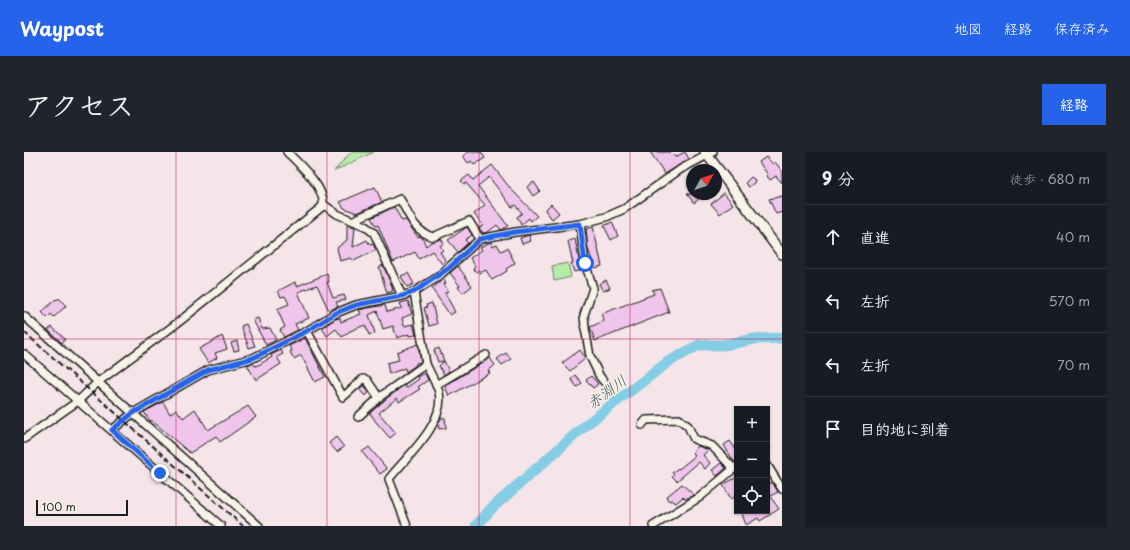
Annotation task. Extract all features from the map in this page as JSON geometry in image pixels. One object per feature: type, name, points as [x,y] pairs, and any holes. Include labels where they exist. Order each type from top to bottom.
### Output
[{"type":"street","points":[[287,152],[316,184],[323,204],[337,214],[354,220],[374,233],[402,296]]},
{"type":"street","points":[[112,430],[133,413],[208,370],[253,358],[307,331],[336,313],[356,305],[402,296],[414,292],[444,273],[480,239],[515,232],[580,224],[606,217],[624,209],[681,169],[708,153],[782,254]]},
{"type":"street","points":[[354,220],[400,199],[416,227],[423,234],[433,237],[469,221],[480,239]]},
{"type":"street","points":[[24,439],[78,401],[98,382],[180,321],[323,206],[323,204]]},
{"type":"street","points":[[580,224],[585,263],[593,288],[584,315],[585,328],[590,356],[600,377],[607,385]]},
{"type":"street","points":[[407,526],[389,479],[423,440],[440,407],[439,393],[426,364],[414,292]]},
{"type":"street","points":[[24,316],[260,526]]},
{"type":"street","points":[[307,331],[343,397],[363,379],[367,380],[379,398]]},
{"type":"street","points":[[24,354],[221,526]]},
{"type":"street","points":[[436,385],[486,355]]},
{"type":"street","points":[[358,418],[379,398],[426,364]]},
{"type":"street","points":[[642,425],[646,420],[679,419],[688,426],[694,439],[712,446],[734,467]]},
{"type":"street","points":[[653,526],[700,497],[734,469]]},
{"type":"street","points":[[770,470],[782,489]]},
{"type":"green space","points":[[351,152],[374,152],[334,171]]},
{"type":"green space","points":[[568,263],[571,277],[554,281],[552,266]]},
{"type":"building","points":[[468,152],[481,152],[485,158],[474,165],[471,161],[468,163],[463,156]]},
{"type":"building","points":[[650,152],[670,152],[675,157],[685,152],[689,159],[665,174]]},
{"type":"building","points":[[766,157],[773,164],[775,162],[782,171],[782,183],[776,176],[770,180],[767,176],[768,175],[759,162]]},
{"type":"building","points":[[492,165],[510,188],[537,216],[531,221],[529,218],[521,225],[517,217],[522,213],[515,205],[512,207],[489,177],[478,186],[508,226],[501,230],[497,225],[488,232],[483,233],[479,228],[483,225],[474,214],[485,205],[466,183],[464,184],[461,181],[469,175],[473,180]]},
{"type":"building","points":[[751,177],[755,180],[749,187],[745,183]]},
{"type":"building","points":[[534,182],[540,191],[533,196],[527,187]]},
{"type":"building","points":[[375,187],[382,202],[357,213],[344,208],[340,202]]},
{"type":"building","points":[[724,193],[733,204],[720,214],[711,204],[716,200],[722,200],[722,195]]},
{"type":"building","points":[[782,196],[782,212],[776,214],[769,199]]},
{"type":"building","points":[[551,204],[559,213],[552,219],[545,210]]},
{"type":"building","points":[[394,207],[402,221],[406,220],[417,236],[422,237],[426,246],[431,242],[441,239],[444,243],[440,246],[443,250],[440,252],[446,261],[442,264],[432,251],[419,259],[415,252],[393,262],[378,225],[376,226],[371,218]]},
{"type":"building","points":[[612,222],[618,236],[611,240],[604,226]]},
{"type":"building","points":[[347,225],[355,227],[353,247],[367,240],[370,245],[373,244],[376,250],[354,261],[351,258],[340,261],[337,248],[347,240]]},
{"type":"building","points":[[467,227],[472,235],[465,240],[468,243],[458,252],[448,240]]},
{"type":"building","points":[[593,227],[602,266],[595,268],[588,249],[586,229]]},
{"type":"building","points":[[529,235],[531,241],[522,244],[520,238]]},
{"type":"building","points":[[575,239],[581,270],[574,272],[571,263],[573,263],[568,241]]},
{"type":"building","points":[[491,242],[493,246],[497,244],[501,251],[507,248],[515,263],[506,269],[507,271],[492,280],[486,270],[480,273],[479,270],[476,272],[473,268],[475,266],[470,258],[482,250],[480,247]]},
{"type":"building","points":[[383,265],[393,291],[387,293],[379,267]]},
{"type":"building","points":[[458,266],[472,286],[463,293],[458,287],[460,286],[450,273]]},
{"type":"building","points":[[408,273],[414,284],[407,287],[401,276]]},
{"type":"building","points":[[327,274],[329,282],[327,282],[333,298],[344,295],[346,300],[336,302],[338,306],[329,311],[317,285],[298,292],[309,318],[295,324],[298,330],[284,337],[280,330],[285,327],[277,309],[289,304],[285,296],[281,297],[278,291],[295,282],[297,286]]},
{"type":"building","points":[[443,279],[446,283],[444,284],[448,291],[445,293],[455,312],[450,315],[432,289]]},
{"type":"building","points":[[606,280],[610,288],[603,291],[599,284]]},
{"type":"building","points":[[660,288],[669,312],[595,341],[590,327],[604,321],[601,314],[654,294],[652,290]]},
{"type":"building","points":[[59,298],[66,306],[54,317],[51,314],[47,318],[42,312]]},
{"type":"building","points":[[408,301],[412,314],[402,318],[404,326],[413,324],[416,335],[409,336],[409,334],[397,338],[393,326],[383,329],[377,311],[369,315],[375,333],[369,335],[365,325],[350,331],[342,337],[336,329],[327,336],[322,328],[335,319],[340,318],[341,322],[361,314],[359,310],[385,305],[387,312],[402,308],[400,303]]},
{"type":"building","points":[[432,303],[437,324],[429,326],[424,308],[427,307],[426,305]]},
{"type":"building","points":[[258,318],[262,329],[270,328],[276,340],[266,345],[253,320]]},
{"type":"building","points":[[246,324],[255,346],[249,348],[241,326]]},
{"type":"building","points":[[52,327],[65,339],[62,343],[48,330]]},
{"type":"building","points":[[222,336],[227,349],[215,353],[217,358],[208,363],[199,349]]},
{"type":"building","points":[[305,338],[325,377],[315,382],[301,355],[294,359],[290,352],[292,351],[289,346]]},
{"type":"building","points":[[237,341],[239,350],[234,351],[231,343]]},
{"type":"building","points":[[418,344],[421,362],[416,363],[416,365],[406,372],[405,368],[389,374],[387,363],[399,360],[397,352]]},
{"type":"building","points":[[439,348],[444,361],[438,362],[434,350]]},
{"type":"building","points":[[281,350],[283,354],[277,357],[281,364],[256,380],[247,365],[253,363],[255,366],[260,364],[272,357],[271,355]]},
{"type":"building","points":[[580,350],[586,358],[570,371],[562,363]]},
{"type":"building","points":[[506,353],[511,359],[502,365],[497,359]]},
{"type":"building","points":[[490,358],[495,365],[488,371],[490,373],[449,396],[445,386]]},
{"type":"building","points":[[444,361],[449,371],[444,375],[439,366]]},
{"type":"building","points":[[425,373],[428,380],[418,387],[420,389],[399,402],[397,398],[379,413],[396,433],[390,438],[370,413],[404,385],[406,388],[419,379],[417,377]]},
{"type":"building","points":[[575,375],[582,383],[577,387],[571,379]]},
{"type":"building","points":[[591,376],[598,384],[593,388],[586,380]]},
{"type":"building","points":[[364,385],[369,393],[365,396],[359,389]]},
{"type":"building","points":[[163,402],[170,414],[176,409],[183,418],[195,409],[208,430],[248,406],[256,417],[220,442],[216,436],[190,453],[151,420],[150,421],[144,412]]},
{"type":"building","points":[[441,418],[445,418],[446,428],[439,429],[438,424]]},
{"type":"building","points":[[336,437],[344,447],[337,452],[329,443]]},
{"type":"building","points":[[730,441],[734,447],[734,462],[724,445]]},
{"type":"building","points":[[698,446],[708,450],[703,455],[710,463],[705,469],[699,462],[677,481],[672,476],[674,474],[672,473],[695,456],[692,453]]},
{"type":"building","points":[[369,447],[387,469],[380,474],[362,452]]},
{"type":"building","points":[[721,463],[726,468],[717,476],[712,470]]},
{"type":"building","points":[[734,479],[734,497],[731,499],[723,485]]},
{"type":"building","points":[[772,482],[778,492],[770,496],[770,483]]},
{"type":"building","points":[[682,484],[694,495],[685,499],[683,497],[676,503],[671,500],[669,501],[666,497]]},
{"type":"building","points":[[770,496],[779,509],[760,521],[758,518],[746,525],[742,514],[770,514]]},
{"type":"waterway","name":"赤淵川","points":[[476,526],[492,508],[587,424],[668,362],[699,345],[724,345],[754,339],[782,338]]},
{"type":"railway","points":[[24,332],[243,526]]},
{"type":"route","points":[[160,473],[112,430],[133,413],[208,370],[253,358],[307,331],[336,313],[356,305],[402,296],[414,292],[438,277],[480,239],[515,232],[580,224],[585,263]]}]
